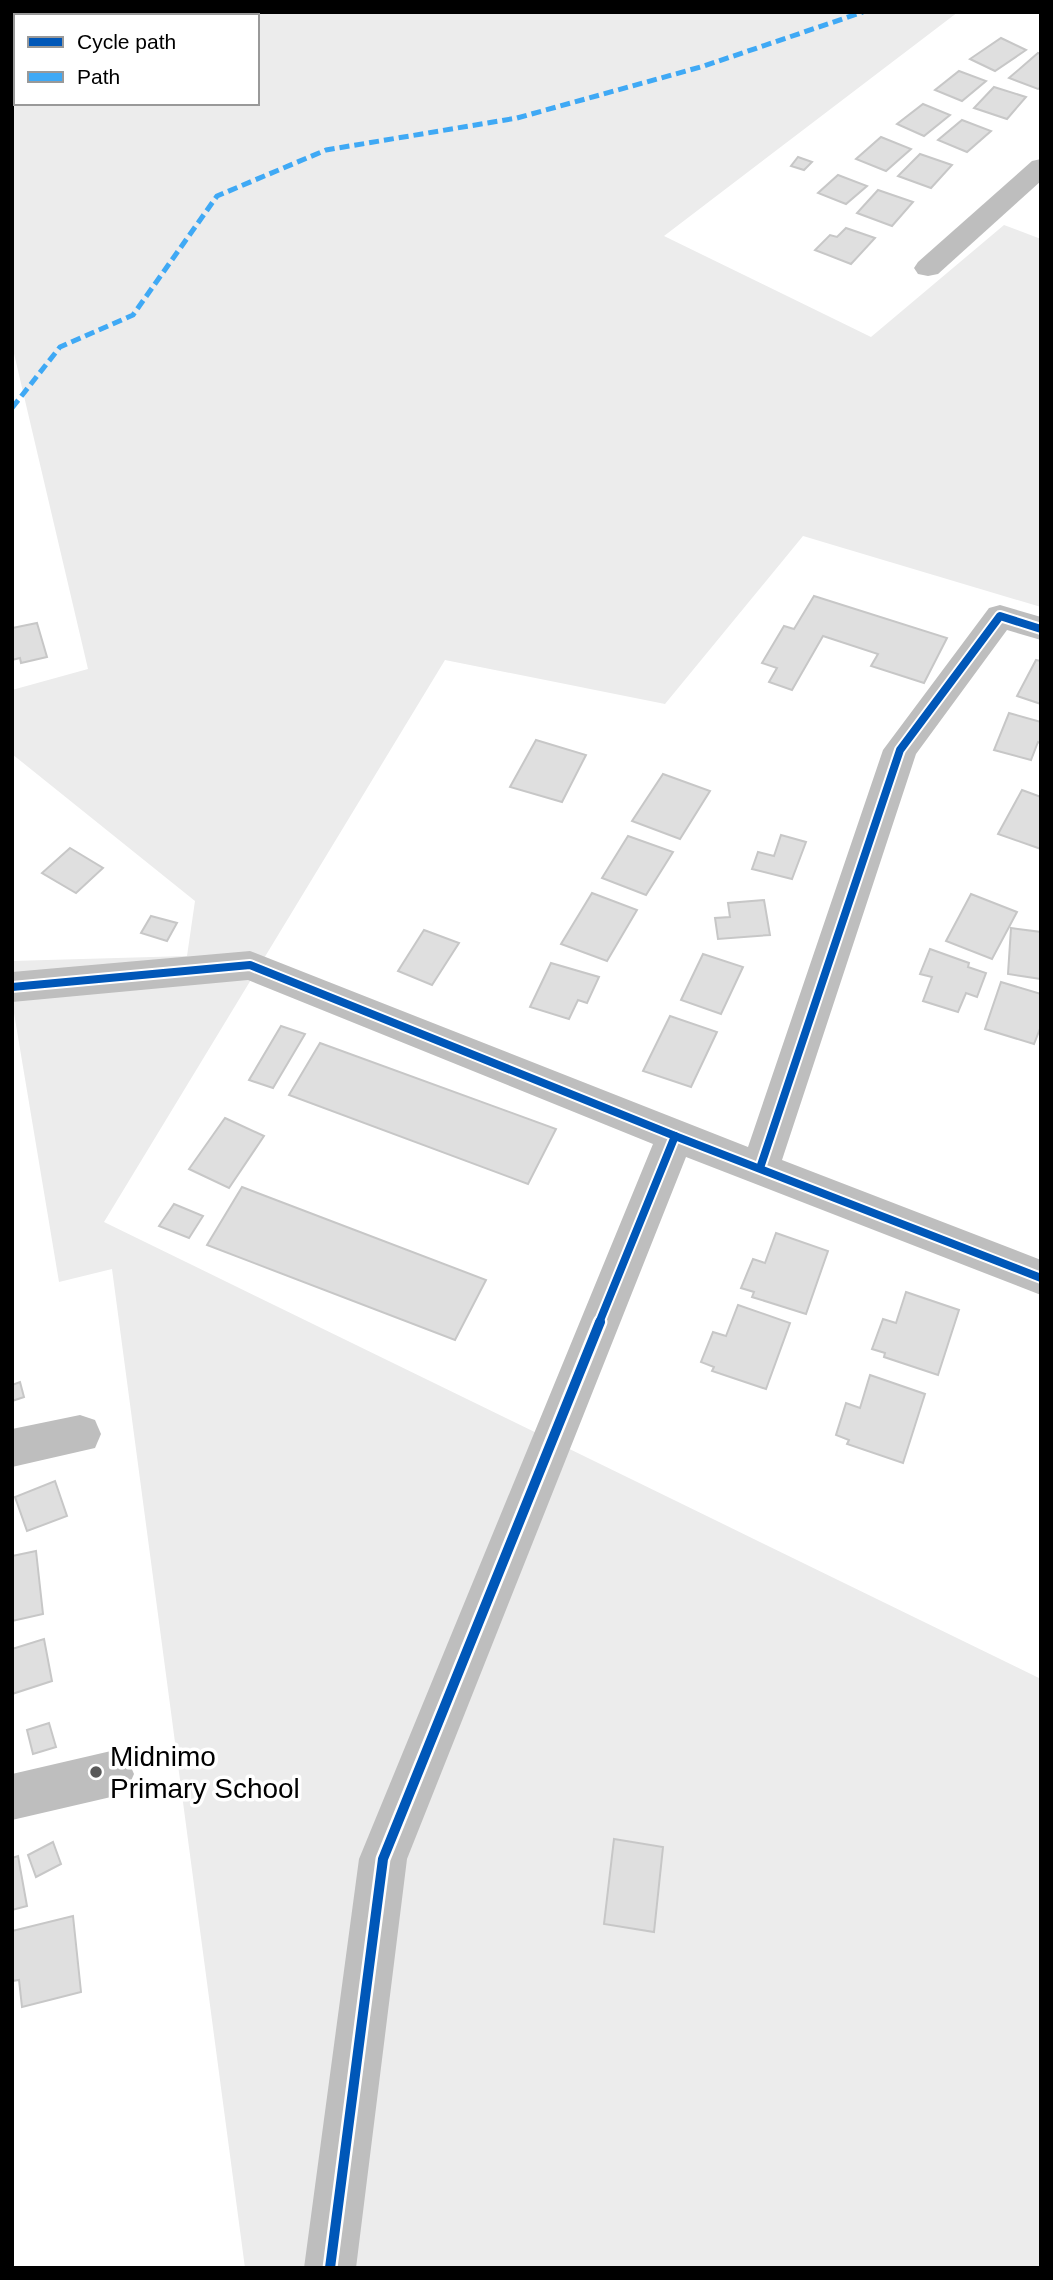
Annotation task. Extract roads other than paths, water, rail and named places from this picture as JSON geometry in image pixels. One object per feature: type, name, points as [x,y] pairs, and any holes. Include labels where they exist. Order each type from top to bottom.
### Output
[{"type":"street","points":[[929,268],[1041,167]]},
{"type":"street","points":[[760,1168],[900,750],[1000,616],[1041,629]]},
{"type":"street","points":[[12,987],[250,965],[675,1136],[1041,1279]]},
{"type":"street","points":[[330,2268],[383,1859],[675,1136]]},
{"type":"street","points":[[12,1448],[80,1434]]},
{"type":"street","points":[[12,1797],[111,1774]]},
{"type":"place","name":"Midnimo Primary School","points":[[96,1772]]}]
